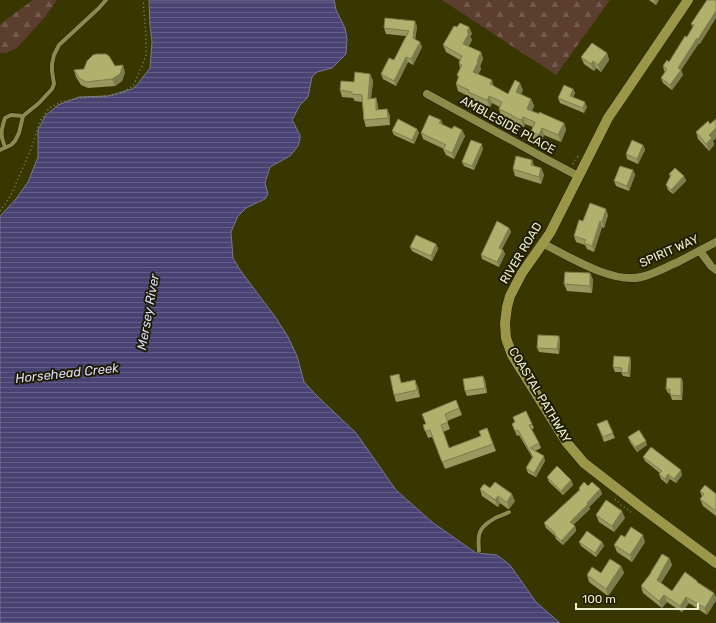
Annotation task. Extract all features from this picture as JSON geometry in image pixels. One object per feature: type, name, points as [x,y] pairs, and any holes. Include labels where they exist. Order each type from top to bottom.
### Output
[{"type":"main road","name":"RIVER ROAD","points":[[688,0],[608,118],[550,233],[522,273],[510,296],[505,323],[506,338],[512,356],[567,443],[584,463],[716,563]]},
{"type":"street","name":"AMBLESIDE PLACE","points":[[426,94],[578,176]]},
{"type":"street","name":"SPIRIT WAY","points":[[542,243],[604,273],[623,278],[640,277],[658,272],[716,242]]},
{"type":"street","points":[[700,250],[711,266],[716,270]]},
{"type":"lane","points":[[0,150],[11,145],[15,141],[19,133],[23,116],[39,103],[52,89],[54,84],[52,64],[54,55],[59,45],[106,0]]},
{"type":"lane","points":[[5,147],[1,140],[0,133],[5,118],[11,115],[23,116]]},
{"type":"lane","points":[[478,551],[478,539],[483,527],[494,519],[509,512]]},
{"type":"path","points":[[0,211],[11,195],[31,149],[40,121],[49,108],[61,102],[80,98],[119,94],[125,92],[133,86],[146,56],[143,0]]},
{"type":"path","points":[[610,495],[636,516]]},
{"type":"green space","points":[[33,0],[57,0],[45,17],[17,48],[6,53],[0,53],[0,24]]},
{"type":"green space","points":[[442,0],[610,0],[556,75]]},
{"type":"water","points":[[149,0],[334,0],[336,10],[345,28],[347,39],[346,54],[332,68],[317,72],[312,77],[308,97],[300,105],[292,120],[300,135],[298,146],[290,156],[270,167],[265,183],[268,194],[265,199],[246,208],[238,216],[231,232],[233,258],[288,337],[297,356],[304,382],[356,433],[396,490],[432,522],[476,553],[497,555],[510,565],[536,602],[560,623],[0,623],[0,217],[16,199],[28,182],[38,157],[38,130],[45,116],[58,105],[79,97],[108,96],[132,89],[150,68],[152,42]]},
{"type":"building","points":[[707,0],[716,0],[716,11],[678,68],[681,70],[670,85],[661,78],[667,69],[663,66],[667,60],[669,62],[685,36],[687,37],[694,25],[691,24]]},
{"type":"building","points":[[385,18],[415,21],[413,38],[420,42],[411,59],[406,57],[394,81],[381,74],[389,58],[394,60],[409,31],[384,28]]},
{"type":"building","points":[[460,23],[469,27],[467,32],[469,33],[463,44],[481,52],[473,72],[492,80],[490,84],[508,94],[515,80],[520,83],[516,92],[531,99],[527,109],[539,114],[539,112],[564,123],[558,135],[542,128],[539,135],[531,132],[535,122],[523,117],[521,120],[512,116],[499,109],[502,102],[489,96],[487,100],[468,92],[469,90],[456,84],[459,76],[457,75],[462,65],[459,63],[462,56],[443,45],[454,26],[457,27]]},
{"type":"building","points":[[592,43],[607,53],[598,65],[593,61],[591,64],[581,57]]},
{"type":"building","points":[[106,54],[109,56],[115,66],[123,65],[120,74],[112,79],[86,82],[79,78],[74,70],[84,69],[87,61],[93,55]]},
{"type":"building","points":[[355,72],[370,74],[368,99],[376,98],[376,110],[387,109],[388,118],[364,120],[362,95],[352,94],[352,92],[340,90],[341,81],[354,82]]},
{"type":"building","points":[[564,85],[573,89],[570,96],[585,102],[583,108],[558,98]]},
{"type":"building","points":[[429,115],[441,120],[439,123],[452,129],[454,126],[462,130],[452,153],[443,149],[446,145],[421,133]]},
{"type":"building","points":[[398,119],[417,129],[412,140],[392,131]]},
{"type":"building","points":[[716,119],[716,128],[709,135],[712,138],[706,144],[696,132],[708,121],[710,124]]},
{"type":"building","points":[[471,140],[482,144],[472,166],[462,162]]},
{"type":"building","points":[[632,140],[643,145],[637,159],[626,154]]},
{"type":"building","points":[[516,156],[532,160],[531,165],[541,168],[539,177],[513,169]]},
{"type":"building","points":[[620,166],[633,170],[627,186],[614,181]]},
{"type":"building","points":[[675,168],[684,176],[671,190],[666,185],[671,175],[669,174]]},
{"type":"building","points":[[590,203],[606,209],[602,222],[600,221],[592,246],[584,243],[586,240],[574,236],[579,220],[583,221]]},
{"type":"building","points":[[497,221],[509,228],[499,248],[503,250],[497,262],[481,255]]},
{"type":"building","points":[[416,235],[436,244],[431,256],[410,247]]},
{"type":"building","points":[[565,272],[590,273],[590,286],[564,284]]},
{"type":"building","points":[[538,335],[559,336],[557,349],[537,348]]},
{"type":"building","points":[[614,356],[630,357],[628,373],[621,372],[622,368],[613,367]]},
{"type":"building","points":[[399,374],[401,383],[415,380],[417,390],[394,395],[390,376]]},
{"type":"building","points":[[483,376],[485,388],[465,391],[463,379]]},
{"type":"building","points":[[667,378],[681,378],[681,396],[670,395],[670,389],[666,389]]},
{"type":"building","points":[[456,400],[459,408],[445,414],[448,422],[441,425],[449,448],[481,436],[479,431],[487,428],[493,444],[442,462],[430,430],[425,431],[423,425],[426,424],[422,414]]},
{"type":"building","points":[[526,411],[532,424],[529,425],[539,443],[530,448],[544,456],[534,473],[526,468],[533,457],[518,430],[515,431],[512,424],[515,422],[513,417]]},
{"type":"building","points":[[607,420],[613,433],[603,437],[597,424]]},
{"type":"building","points":[[639,430],[646,441],[635,447],[628,437]]},
{"type":"building","points":[[651,447],[681,470],[674,479],[668,474],[665,479],[659,474],[662,471],[643,457]]},
{"type":"building","points":[[557,466],[571,480],[561,491],[547,477]]},
{"type":"building","points":[[495,482],[512,494],[507,502],[498,496],[495,500],[480,489],[484,484],[490,488]]},
{"type":"building","points":[[584,482],[588,486],[592,482],[600,489],[587,503],[588,504],[570,522],[575,526],[561,541],[544,523],[580,490],[579,488]]},
{"type":"building","points":[[705,485],[716,494],[716,511],[700,499],[704,494],[700,491]]},
{"type":"building","points":[[606,500],[622,511],[612,526],[596,515]]},
{"type":"building","points":[[631,527],[643,535],[630,555],[614,545],[621,535],[625,537]]},
{"type":"building","points":[[587,531],[602,542],[595,553],[579,542]]},
{"type":"building","points":[[662,554],[669,558],[657,580],[672,591],[685,572],[714,593],[705,608],[686,597],[680,606],[664,595],[659,601],[641,586],[651,573]]},
{"type":"building","points":[[610,559],[621,566],[606,589],[587,575],[592,567],[601,573]]},
{"type":"water label","name":"Mersey River","points":[[148,312]]},
{"type":"water label","name":"Horsehead Creek","points":[[67,373]]}]
